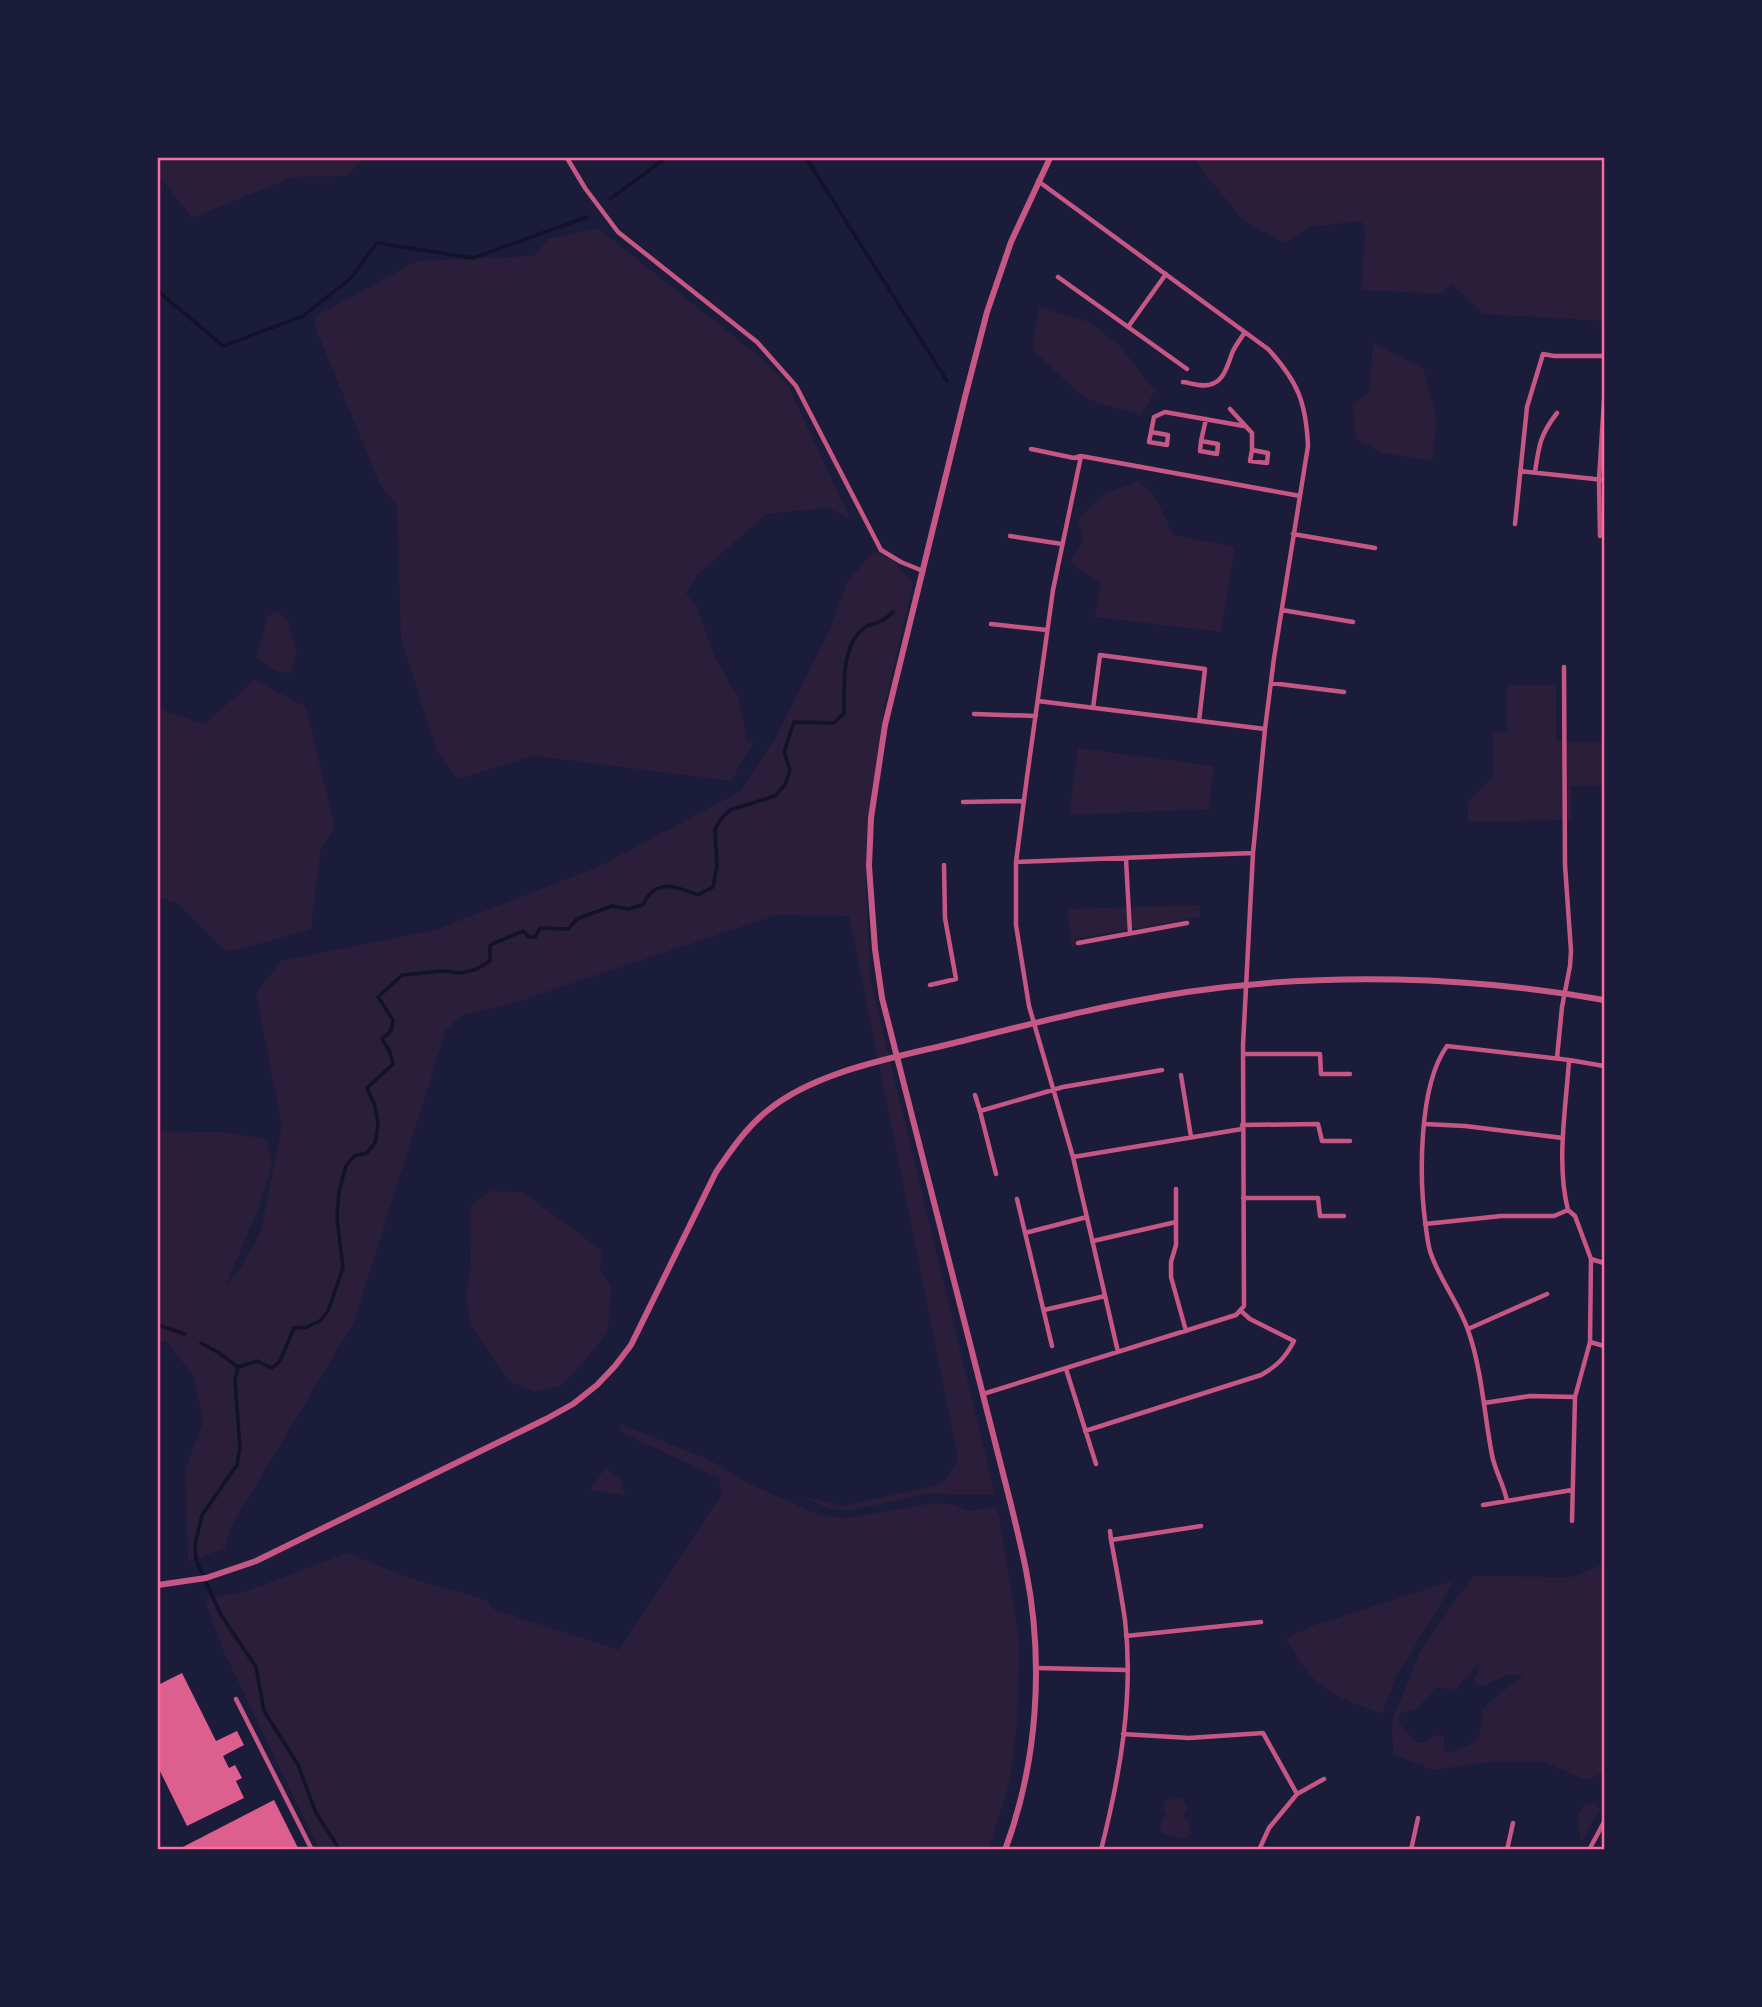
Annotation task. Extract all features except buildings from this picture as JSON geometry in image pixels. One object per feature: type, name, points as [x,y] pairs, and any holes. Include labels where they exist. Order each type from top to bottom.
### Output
[{"type":"street","points":[[567,158],[585,188],[618,232],[757,342],[796,386],[881,550],[901,562],[923,570]]},
{"type":"street","points":[[1005,1850],[1023,1792],[1035,1711],[1033,1620],[1026,1571],[882,998],[875,949],[869,866],[871,818],[885,726],[987,312],[1011,242],[1050,158]]},
{"type":"street","points":[[982,1395],[1236,1315],[1241,1311],[1245,1300],[1243,1054],[1253,853],[1271,683],[1308,446],[1307,418],[1303,404],[1290,376],[1268,349],[1038,181]]},
{"type":"street","points":[[1128,327],[1166,274]]},
{"type":"street","points":[[1058,276],[1187,369]]},
{"type":"street","points":[[1183,382],[1203,386],[1219,380],[1245,332]]},
{"type":"street","points":[[1515,524],[1527,407],[1543,354],[1605,356]]},
{"type":"street","points":[[1601,536],[1605,400]]},
{"type":"street","points":[[1230,409],[1252,433],[1252,450]]},
{"type":"street","points":[[1151,432],[1154,417],[1160,413],[1244,426]]},
{"type":"street","points":[[1535,472],[1539,444],[1546,428],[1557,414]]},
{"type":"street","points":[[1201,441],[1206,419]]},
{"type":"street","points":[[1031,449],[1300,496]]},
{"type":"street","points":[[1081,456],[1047,631],[1016,862],[1016,925],[1023,975],[1034,1023],[1073,1157],[1118,1352]]},
{"type":"street","points":[[1520,471],[1602,480]]},
{"type":"street","points":[[1293,534],[1375,548]]},
{"type":"street","points":[[1010,536],[1062,544]]},
{"type":"street","points":[[1282,610],[1353,622]]},
{"type":"street","points":[[990,624],[1047,631]]},
{"type":"street","points":[[1093,708],[1100,656],[1113,657],[1205,669],[1199,721]]},
{"type":"street","points":[[1557,1058],[1571,951],[1565,865],[1564,667]]},
{"type":"street","points":[[1271,683],[1344,692]]},
{"type":"street","points":[[1038,701],[1265,729]]},
{"type":"street","points":[[974,714],[1036,716]]},
{"type":"street","points":[[963,802],[1024,801]]},
{"type":"street","points":[[1016,862],[1253,853]]},
{"type":"street","points":[[1126,859],[1130,933]]},
{"type":"street","points":[[930,985],[956,979],[945,918],[944,865]]},
{"type":"street","points":[[1078,943],[1187,923]]},
{"type":"street","points":[[158,1585],[221,1574],[256,1561],[573,1404],[597,1385],[631,1345],[716,1172],[730,1150],[767,1111],[817,1081],[1034,1023],[1146,999],[1245,985],[1398,980],[1509,986],[1605,1000]]},
{"type":"street","points":[[1507,1501],[1493,1460],[1477,1362],[1468,1329],[1430,1252],[1422,1182],[1424,1124],[1429,1094],[1441,1055],[1447,1046],[1605,1066]]},
{"type":"street","points":[[1243,1054],[1320,1054],[1321,1074],[1350,1074]]},
{"type":"street","points":[[1569,1060],[1563,1138],[1564,1194],[1568,1210],[1575,1216],[1591,1259],[1590,1342],[1575,1397],[1572,1521]]},
{"type":"street","points":[[979,1111],[1054,1090],[1162,1070]]},
{"type":"street","points":[[1181,1075],[1191,1137]]},
{"type":"street","points":[[975,1095],[996,1174]]},
{"type":"street","points":[[1073,1157],[1242,1127],[1318,1124],[1322,1141],[1350,1141]]},
{"type":"street","points":[[1424,1124],[1465,1126],[1563,1138]]},
{"type":"street","points":[[1175,1189],[1176,1245],[1171,1262],[1171,1277],[1186,1331]]},
{"type":"street","points":[[1243,1198],[1318,1198],[1320,1216],[1344,1216]]},
{"type":"street","points":[[1017,1199],[1052,1346]]},
{"type":"street","points":[[1425,1224],[1501,1216],[1554,1216],[1568,1210]]},
{"type":"street","points":[[1025,1233],[1087,1217]]},
{"type":"street","points":[[1093,1241],[1176,1222]]},
{"type":"street","points":[[1591,1259],[1605,1263]]},
{"type":"street","points":[[1468,1329],[1547,1294]]},
{"type":"street","points":[[1044,1310],[1105,1296]]},
{"type":"street","points":[[1241,1311],[1294,1341]]},
{"type":"street","points":[[1085,1431],[1261,1376],[1277,1366],[1286,1356],[1298,1333]]},
{"type":"street","points":[[1590,1342],[1605,1346]]},
{"type":"street","points":[[1066,1368],[1096,1464]]},
{"type":"street","points":[[1484,1403],[1530,1396],[1575,1397]]},
{"type":"street","points":[[1483,1505],[1573,1490]]},
{"type":"street","points":[[1111,1540],[1201,1526]]},
{"type":"street","points":[[1101,1850],[1113,1801],[1123,1734],[1127,1670],[1126,1636],[1110,1531]]},
{"type":"street","points":[[1126,1636],[1261,1622]]},
{"type":"street","points":[[1036,1668],[1127,1670]]},
{"type":"street","points":[[236,1699],[312,1850]]},
{"type":"street","points":[[1123,1734],[1189,1738],[1264,1733],[1297,1794]]},
{"type":"street","points":[[1259,1850],[1269,1828],[1297,1794],[1324,1779]]},
{"type":"street","points":[[1411,1850],[1418,1818]]},
{"type":"street","points":[[1589,1850],[1605,1822]]},
{"type":"street","points":[[1507,1850],[1513,1823]]},
{"type":"shaded area","points":[[161,158],[363,158],[347,176],[293,177],[192,218],[158,175],[158,162]]},
{"type":"shaded area","points":[[1195,158],[1604,158],[1604,321],[1483,314],[1451,283],[1441,294],[1361,290],[1365,232],[1361,221],[1310,227],[1284,243],[1244,221]]},
{"type":"shaded area","points":[[598,228],[762,359],[788,386],[850,518],[828,508],[767,514],[698,574],[686,593],[697,608],[716,659],[739,699],[747,741],[753,743],[731,781],[534,756],[458,779],[437,752],[401,639],[397,507],[379,482],[316,329],[314,317],[417,261],[534,256],[548,239]]},
{"type":"shaded area","points":[[1039,307],[1089,322],[1121,347],[1155,391],[1141,415],[1095,402],[1079,394],[1032,349]]},
{"type":"shaded area","points":[[1373,343],[1423,368],[1437,418],[1432,461],[1382,453],[1355,438],[1353,404],[1369,393]]},
{"type":"shaded area","points":[[1139,481],[1157,500],[1173,535],[1235,547],[1221,632],[1095,617],[1101,584],[1070,563],[1083,539],[1078,520],[1106,493]]},
{"type":"shaded area","points":[[874,551],[894,561],[913,584],[884,708],[867,826],[866,887],[870,978],[993,1495],[935,1493],[851,1510],[829,1509],[802,1496],[843,1506],[940,1484],[951,1472],[958,1458],[849,916],[777,915],[508,1005],[462,1015],[446,1030],[354,1322],[232,1525],[225,1548],[188,1562],[185,1469],[203,1423],[194,1377],[166,1341],[158,1341],[158,1131],[222,1132],[267,1139],[272,1165],[258,1209],[226,1285],[239,1271],[261,1231],[282,1126],[256,994],[280,961],[435,930],[598,867],[741,791],[778,733],[827,636],[848,581]]},
{"type":"shaded area","points":[[276,611],[287,618],[297,652],[290,673],[277,671],[256,658],[268,616]]},
{"type":"shaded area","points":[[255,680],[306,707],[335,828],[321,848],[311,930],[226,952],[177,903],[158,897],[158,709],[204,724]]},
{"type":"shaded area","points":[[1507,685],[1556,685],[1556,742],[1604,742],[1604,786],[1571,786],[1571,820],[1468,822],[1468,802],[1493,776],[1493,732],[1507,731]]},
{"type":"shaded area","points":[[1078,748],[1214,766],[1209,809],[1069,815]]},
{"type":"shaded area","points":[[1200,905],[1200,917],[1075,939],[1076,947],[1072,948],[1067,909]]},
{"type":"shaded area","points":[[489,1191],[522,1192],[603,1251],[600,1269],[611,1287],[607,1332],[589,1356],[560,1386],[536,1392],[509,1381],[471,1326],[466,1298],[471,1261],[470,1208]]},
{"type":"shaded area","points":[[620,1424],[712,1461],[739,1479],[819,1515],[845,1518],[934,1503],[951,1504],[969,1511],[996,1507],[1019,1641],[1018,1714],[1011,1777],[989,1849],[319,1849],[223,1650],[204,1599],[245,1592],[347,1553],[413,1579],[487,1600],[493,1609],[619,1650],[722,1493],[719,1478],[629,1436],[621,1431]]},
{"type":"shaded area","points":[[606,1467],[622,1482],[625,1496],[589,1491]]},
{"type":"shaded area","points":[[1604,1564],[1604,1772],[1586,1780],[1544,1762],[1489,1762],[1434,1770],[1393,1755],[1392,1721],[1419,1654],[1474,1576],[1572,1577]],"holes":[[[1477,1665],[1478,1671],[1473,1682],[1485,1686],[1506,1675],[1522,1675],[1482,1710],[1478,1739],[1469,1745],[1445,1754],[1444,1736],[1435,1735],[1427,1742],[1417,1743],[1399,1723],[1399,1713],[1416,1710],[1435,1688],[1456,1689]]]},
{"type":"shaded area","points":[[1455,1580],[1397,1675],[1382,1714],[1328,1691],[1306,1670],[1286,1638],[1315,1625]]},
{"type":"shaded area","points":[[1182,1799],[1188,1807],[1181,1816],[1190,1822],[1187,1838],[1178,1839],[1162,1833],[1160,1829],[1162,1819],[1167,1813],[1163,1809],[1164,1801]]},
{"type":"shaded area","points":[[1587,1803],[1597,1805],[1600,1809],[1581,1843],[1578,1816]]},
{"type":"waterway","points":[[610,199],[666,158]]},
{"type":"waterway","points":[[806,158],[947,381]]},
{"type":"waterway","points":[[158,291],[223,346],[303,316],[351,278],[377,243],[473,258],[587,217]]},
{"type":"waterway","points":[[340,1850],[316,1813],[298,1765],[264,1711],[256,1667],[221,1615],[196,1560],[195,1545],[202,1515],[237,1465],[240,1448],[235,1380],[238,1367],[257,1361],[272,1368],[280,1361],[294,1328],[307,1327],[320,1321],[328,1311],[343,1268],[337,1218],[339,1191],[346,1166],[354,1156],[367,1153],[375,1143],[378,1124],[375,1106],[367,1088],[393,1064],[382,1039],[391,1031],[393,1020],[378,997],[402,975],[442,971],[461,973],[477,969],[490,961],[490,945],[523,931],[529,937],[535,937],[540,928],[568,929],[577,919],[612,906],[628,909],[643,905],[654,891],[667,886],[698,895],[713,887],[717,866],[715,829],[721,819],[730,810],[775,796],[785,785],[790,770],[784,752],[794,722],[834,723],[844,713],[845,668],[851,645],[864,628],[883,620],[893,612]]},
{"type":"waterway","points":[[158,1325],[185,1334]]},
{"type":"waterway","points":[[201,1343],[238,1367]]}]
